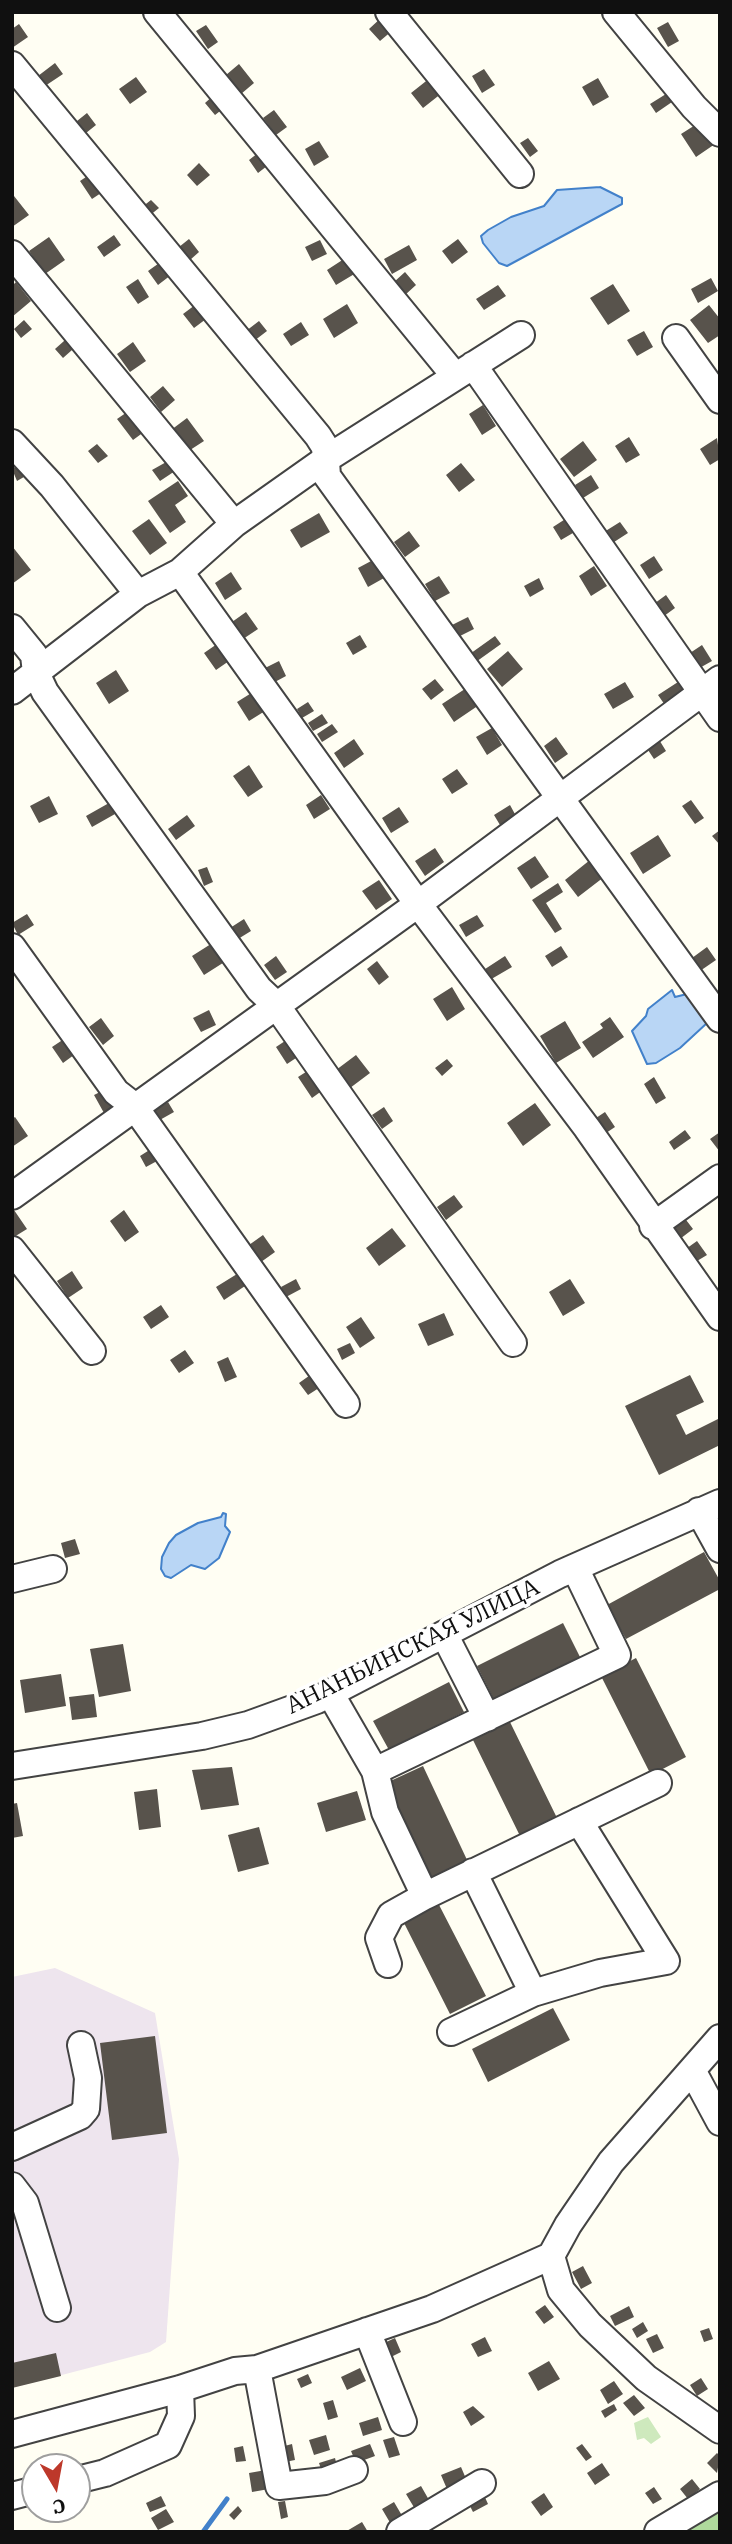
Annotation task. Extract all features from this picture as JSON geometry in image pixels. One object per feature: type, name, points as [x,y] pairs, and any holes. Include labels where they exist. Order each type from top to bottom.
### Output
[{"type":"street","points":[[157,12],[464,370],[711,686],[720,718]]},
{"type":"street","points":[[389,12],[520,174]]},
{"type":"street","points":[[616,12],[694,107],[720,133]]},
{"type":"street","points":[[12,65],[318,436],[325,447],[327,476],[720,1020]]},
{"type":"street","points":[[12,254],[234,524]]},
{"type":"street","points":[[12,691],[36,673],[42,664],[138,594],[180,572],[234,524],[326,459],[521,335]]},
{"type":"street","points":[[676,338],[720,400]]},
{"type":"street","points":[[12,443],[52,486],[138,594]]},
{"type":"street","points":[[180,572],[418,904],[587,1128],[653,1226],[720,1317]]},
{"type":"street","points":[[12,628],[34,655],[36,673],[45,692],[259,989],[276,1004],[513,1343]]},
{"type":"street","points":[[12,1196],[418,904],[711,686]]},
{"type":"street","points":[[12,947],[116,1092],[134,1106],[346,1404]]},
{"type":"street","points":[[653,1226],[720,1178]]},
{"type":"street","points":[[12,1250],[92,1351]]},
{"type":"street","points":[[710,1507],[720,1549]]},
{"type":"street","name":"АНАНЬИНСКАЯ УЛИЦА","points":[[12,1766],[248,1726],[330,1693],[575,1567],[710,1507]]},
{"type":"street","points":[[375,1771],[617,1655],[575,1567]]},
{"type":"street","points":[[12,1580],[53,1569]]},
{"type":"street","points":[[444,1634],[487,1718]]},
{"type":"street","points":[[330,1693],[375,1771],[385,1812],[425,1896]]},
{"type":"street","points":[[388,1964],[379,1938],[391,1915],[473,1872],[658,1783]]},
{"type":"street","points":[[451,2032],[533,1993],[600,1973],[666,1961],[579,1821]]},
{"type":"street","points":[[473,1872],[533,1993]]},
{"type":"street","points":[[12,2434],[180,2389],[235,2371],[257,2370],[432,2309],[551,2256],[568,2225],[611,2162],[718,2043]]},
{"type":"street","points":[[12,2147],[80,2116],[86,2109],[88,2078],[81,2045]]},
{"type":"street","points":[[692,2070],[720,2122]]},
{"type":"street","points":[[12,2186],[25,2203],[57,2308]]},
{"type":"street","points":[[551,2256],[561,2290],[590,2325],[646,2378],[720,2430]]},
{"type":"street","points":[[367,2332],[403,2422]]},
{"type":"street","points":[[257,2370],[279,2486],[325,2481],[354,2470]]},
{"type":"street","points":[[91,2476],[168,2445],[181,2416],[180,2389]]},
{"type":"street","points":[[400,2532],[482,2483]]},
{"type":"street","points":[[658,2532],[720,2495]]},
{"type":"shaded area","points":[[55,1968],[155,2013],[179,2159],[166,2342],[150,2352],[12,2388],[12,1977]]},
{"type":"green space","points":[[648,2417],[661,2437],[651,2444],[644,2438],[637,2440],[634,2423]]},
{"type":"green space","points":[[720,2507],[720,2532],[682,2532]]},
{"type":"water","points":[[600,187],[622,198],[622,204],[507,266],[499,263],[483,243],[481,236],[488,230],[511,217],[544,206],[557,190]]},
{"type":"water","points":[[672,990],[675,997],[687,994],[707,1023],[680,1048],[656,1063],[647,1064],[632,1031],[646,1016],[648,1009]]},
{"type":"water","points":[[223,1513],[226,1514],[225,1526],[230,1532],[219,1558],[205,1569],[191,1565],[171,1578],[165,1576],[161,1569],[162,1557],[176,1535],[198,1523],[221,1517]]},
{"type":"building","points":[[382,17],[393,30],[380,41],[369,29]]},
{"type":"building","points":[[668,22],[679,41],[668,47],[657,28]]},
{"type":"building","points":[[19,24],[28,37],[12,48],[12,29]]},
{"type":"building","points":[[206,25],[218,42],[208,49],[196,31]]},
{"type":"building","points":[[55,63],[63,74],[45,86],[38,76]]},
{"type":"building","points":[[239,64],[254,83],[241,94],[226,75]]},
{"type":"building","points":[[484,69],[495,85],[482,93],[472,76]]},
{"type":"building","points":[[136,77],[147,92],[130,104],[119,89]]},
{"type":"building","points":[[430,78],[442,93],[423,108],[411,93]]},
{"type":"building","points":[[598,78],[609,97],[593,106],[582,87]]},
{"type":"building","points":[[666,94],[672,102],[656,113],[650,104]]},
{"type":"building","points":[[214,95],[224,108],[215,115],[205,103]]},
{"type":"building","points":[[274,110],[287,127],[276,135],[263,118]]},
{"type":"building","points":[[87,113],[96,125],[81,137],[72,125]]},
{"type":"building","points":[[700,122],[715,144],[696,157],[681,134]]},
{"type":"building","points":[[528,138],[538,151],[530,157],[520,143]]},
{"type":"building","points":[[319,141],[329,157],[314,166],[305,149]]},
{"type":"building","points":[[258,153],[267,166],[258,173],[249,160]]},
{"type":"building","points":[[199,163],[210,175],[197,186],[187,175]]},
{"type":"building","points":[[92,173],[104,191],[92,199],[80,181]]},
{"type":"building","points":[[14,196],[29,215],[12,227],[12,197]]},
{"type":"building","points":[[151,200],[159,208],[149,216],[142,207]]},
{"type":"building","points":[[114,235],[121,245],[104,257],[97,247]]},
{"type":"building","points":[[49,237],[65,260],[45,274],[29,251]]},
{"type":"building","points":[[189,239],[199,252],[190,260],[179,247]]},
{"type":"building","points":[[458,239],[468,252],[452,264],[442,251]]},
{"type":"building","points":[[320,240],[327,254],[312,261],[305,247]]},
{"type":"building","points":[[409,245],[417,260],[392,274],[384,259]]},
{"type":"building","points":[[347,257],[356,273],[336,285],[327,270]]},
{"type":"building","points":[[162,261],[171,275],[158,285],[148,271]]},
{"type":"building","points":[[405,272],[416,285],[405,295],[394,282]]},
{"type":"building","points":[[711,278],[718,291],[698,303],[691,289]]},
{"type":"building","points":[[138,279],[149,297],[138,304],[126,287]]},
{"type":"building","points":[[16,282],[31,301],[12,317],[12,286]]},
{"type":"building","points":[[613,284],[630,311],[608,325],[590,298]]},
{"type":"building","points":[[498,285],[506,296],[484,310],[476,299]]},
{"type":"building","points":[[199,302],[210,316],[194,328],[183,314]]},
{"type":"building","points":[[347,304],[358,323],[334,338],[323,319]]},
{"type":"building","points":[[709,305],[720,319],[720,335],[708,343],[690,320]]},
{"type":"building","points":[[24,320],[32,329],[21,338],[14,329]]},
{"type":"building","points":[[259,321],[267,331],[254,341],[246,331]]},
{"type":"building","points":[[301,322],[309,335],[291,346],[283,334]]},
{"type":"building","points":[[644,331],[653,347],[637,356],[627,340]]},
{"type":"building","points":[[73,333],[81,342],[63,358],[55,349]]},
{"type":"building","points":[[133,342],[146,361],[130,372],[117,354]]},
{"type":"building","points":[[163,386],[175,400],[161,412],[150,397]]},
{"type":"building","points":[[483,405],[496,426],[482,435],[469,414]]},
{"type":"building","points":[[133,408],[148,429],[133,440],[117,419]]},
{"type":"building","points":[[187,418],[204,441],[187,452],[171,430]]},
{"type":"building","points":[[629,437],[640,455],[626,463],[615,446]]},
{"type":"building","points":[[717,438],[720,459],[710,465],[700,449]]},
{"type":"building","points":[[583,441],[597,460],[574,477],[560,459]]},
{"type":"building","points":[[97,444],[108,456],[98,463],[88,451]]},
{"type":"building","points":[[168,461],[175,471],[160,481],[152,470]]},
{"type":"building","points":[[22,463],[29,474],[17,481],[12,469]]},
{"type":"building","points":[[461,463],[475,480],[459,492],[446,475]]},
{"type":"building","points":[[591,475],[599,488],[583,498],[575,485]]},
{"type":"building","points":[[178,481],[188,496],[175,505],[186,522],[170,533],[148,501]]},
{"type":"building","points":[[319,513],[330,532],[301,548],[290,530]]},
{"type":"building","points":[[570,516],[578,530],[561,540],[553,527]]},
{"type":"building","points":[[149,519],[167,543],[150,555],[132,531]]},
{"type":"building","points":[[620,522],[628,533],[611,544],[604,532]]},
{"type":"building","points":[[409,531],[420,546],[405,557],[394,542]]},
{"type":"building","points":[[12,546],[31,570],[12,584]]},
{"type":"building","points":[[654,556],[663,570],[649,579],[640,565]]},
{"type":"building","points":[[373,560],[384,578],[368,587],[358,568]]},
{"type":"building","points":[[594,566],[607,586],[591,596],[579,576]]},
{"type":"building","points":[[231,572],[242,589],[225,600],[215,583]]},
{"type":"building","points":[[439,576],[450,593],[435,601],[425,584]]},
{"type":"building","points":[[539,578],[544,589],[530,597],[524,586]]},
{"type":"building","points":[[666,595],[675,608],[660,619],[651,606]]},
{"type":"building","points":[[246,612],[258,629],[243,639],[232,622]]},
{"type":"building","points":[[468,617],[474,629],[458,637],[452,625]]},
{"type":"building","points":[[360,635],[367,647],[353,655],[346,643]]},
{"type":"building","points":[[495,636],[501,644],[473,664],[467,656]]},
{"type":"building","points":[[217,644],[229,661],[216,670],[204,653]]},
{"type":"building","points":[[702,645],[712,661],[696,670],[687,655]]},
{"type":"building","points":[[508,651],[523,669],[502,687],[487,669]]},
{"type":"building","points":[[279,661],[286,676],[273,683],[265,668]]},
{"type":"building","points":[[116,670],[129,691],[109,704],[96,683]]},
{"type":"building","points":[[435,679],[444,690],[431,700],[422,689]]},
{"type":"building","points":[[625,682],[634,697],[613,709],[604,694]]},
{"type":"building","points":[[678,682],[686,695],[667,708],[658,695]]},
{"type":"building","points":[[471,685],[482,703],[454,722],[442,704]]},
{"type":"building","points":[[253,692],[265,711],[249,721],[237,702]]},
{"type":"building","points":[[308,702],[314,711],[302,718],[297,709]]},
{"type":"building","points":[[322,714],[328,723],[313,731],[308,723]]},
{"type":"building","points":[[332,724],[338,732],[322,742],[317,734]]},
{"type":"building","points":[[492,728],[502,745],[487,755],[476,737]]},
{"type":"building","points":[[556,737],[568,754],[555,763],[544,746]]},
{"type":"building","points":[[658,738],[666,751],[654,759],[646,747]]},
{"type":"building","points":[[354,739],[364,754],[344,768],[334,753]]},
{"type":"building","points":[[249,765],[263,787],[248,797],[233,776]]},
{"type":"building","points":[[457,769],[468,784],[452,794],[442,779]]},
{"type":"building","points":[[321,795],[330,809],[314,819],[306,805]]},
{"type":"building","points":[[49,796],[58,814],[39,823],[30,806]]},
{"type":"building","points":[[691,800],[704,818],[695,824],[682,806]]},
{"type":"building","points":[[109,803],[115,814],[92,827],[86,816]]},
{"type":"building","points":[[510,805],[516,816],[500,825],[494,815]]},
{"type":"building","points":[[399,807],[409,822],[391,833],[382,818]]},
{"type":"building","points":[[187,815],[195,826],[176,840],[168,829]]},
{"type":"building","points":[[720,830],[720,845],[712,836]]},
{"type":"building","points":[[658,835],[671,856],[643,874],[630,853]]},
{"type":"building","points":[[435,848],[444,862],[425,876],[415,861]]},
{"type":"building","points":[[535,856],[549,877],[531,889],[517,868]]},
{"type":"building","points":[[590,860],[604,877],[578,897],[565,880]]},
{"type":"building","points":[[207,867],[213,882],[204,886],[198,870]]},
{"type":"building","points":[[379,880],[392,899],[376,910],[362,891]]},
{"type":"building","points":[[558,883],[563,892],[546,903],[562,929],[555,933],[532,900]]},
{"type":"building","points":[[27,914],[34,925],[18,935],[12,923]]},
{"type":"building","points":[[477,915],[484,926],[466,937],[459,925]]},
{"type":"building","points":[[244,919],[251,931],[238,939],[230,928]]},
{"type":"building","points":[[214,942],[226,961],[204,975],[192,956]]},
{"type":"building","points":[[561,946],[568,957],[552,967],[545,956]]},
{"type":"building","points":[[707,947],[716,960],[700,971],[692,958]]},
{"type":"building","points":[[276,956],[287,972],[275,980],[264,965]]},
{"type":"building","points":[[505,956],[512,967],[488,981],[482,971]]},
{"type":"building","points":[[377,961],[389,977],[379,985],[367,969]]},
{"type":"building","points":[[452,987],[465,1009],[447,1021],[433,999]]},
{"type":"building","points":[[209,1010],[216,1025],[201,1032],[193,1018]]},
{"type":"building","points":[[610,1017],[624,1037],[593,1058],[582,1042],[603,1028],[600,1024]]},
{"type":"building","points":[[101,1018],[114,1036],[103,1045],[89,1027]]},
{"type":"building","points":[[565,1021],[581,1048],[556,1063],[540,1036]]},
{"type":"building","points":[[67,1037],[78,1052],[63,1063],[52,1047]]},
{"type":"building","points":[[288,1039],[299,1056],[287,1064],[276,1047]]},
{"type":"building","points":[[356,1055],[370,1073],[350,1088],[336,1070]]},
{"type":"building","points":[[447,1059],[453,1066],[442,1076],[435,1068]]},
{"type":"building","points":[[309,1070],[323,1090],[312,1098],[298,1077]]},
{"type":"building","points":[[654,1077],[666,1098],[656,1104],[644,1084]]},
{"type":"building","points":[[106,1089],[116,1107],[104,1113],[94,1095]]},
{"type":"building","points":[[168,1102],[174,1112],[158,1121],[152,1112]]},
{"type":"building","points":[[535,1103],[551,1125],[523,1146],[507,1123]]},
{"type":"building","points":[[384,1107],[393,1121],[382,1129],[372,1115]]},
{"type":"building","points":[[605,1112],[615,1127],[603,1135],[593,1120]]},
{"type":"building","points":[[15,1117],[28,1136],[12,1147],[12,1119]]},
{"type":"building","points":[[685,1130],[691,1138],[674,1150],[669,1142]]},
{"type":"building","points":[[720,1132],[720,1152],[710,1139]]},
{"type":"building","points":[[151,1149],[157,1161],[146,1167],[140,1156]]},
{"type":"building","points":[[454,1195],[463,1207],[446,1220],[437,1207]]},
{"type":"building","points":[[14,1210],[27,1229],[14,1237],[12,1212]]},
{"type":"building","points":[[124,1210],[139,1232],[125,1242],[110,1221]]},
{"type":"building","points":[[680,1212],[693,1229],[676,1242],[663,1225]]},
{"type":"building","points":[[392,1228],[406,1246],[379,1266],[366,1248]]},
{"type":"building","points":[[263,1235],[275,1252],[261,1262],[249,1245]]},
{"type":"building","points":[[697,1241],[707,1255],[692,1264],[683,1251]]},
{"type":"building","points":[[72,1271],[83,1288],[68,1298],[57,1281]]},
{"type":"building","points":[[237,1274],[245,1286],[224,1300],[216,1287]]},
{"type":"building","points":[[296,1279],[301,1289],[286,1297],[281,1287]]},
{"type":"building","points":[[570,1279],[585,1303],[563,1316],[549,1292]]},
{"type":"building","points":[[161,1305],[169,1317],[151,1329],[143,1317]]},
{"type":"building","points":[[444,1313],[454,1335],[428,1346],[418,1324]]},
{"type":"building","points":[[361,1317],[375,1338],[360,1348],[346,1327]]},
{"type":"building","points":[[350,1343],[355,1353],[342,1360],[337,1349]]},
{"type":"building","points":[[185,1350],[194,1363],[179,1373],[170,1360]]},
{"type":"building","points":[[228,1357],[237,1377],[225,1382],[217,1362]]},
{"type":"building","points":[[313,1373],[322,1386],[308,1395],[299,1383]]},
{"type":"building","points":[[690,1375],[704,1402],[676,1415],[686,1435],[720,1418],[720,1445],[659,1475],[625,1406]]},
{"type":"building","points":[[75,1539],[80,1554],[65,1558],[61,1543]]},
{"type":"building","points":[[704,1552],[720,1581],[720,1589],[626,1639],[607,1605]]},
{"type":"building","points":[[563,1623],[582,1661],[496,1704],[477,1666]]},
{"type":"building","points":[[123,1644],[131,1691],[99,1697],[90,1649]]},
{"type":"building","points":[[636,1658],[686,1757],[651,1775],[601,1676]]},
{"type":"building","points":[[61,1674],[66,1706],[25,1713],[20,1680]]},
{"type":"building","points":[[449,1682],[464,1712],[389,1750],[373,1721]]},
{"type":"building","points":[[94,1694],[97,1717],[72,1720],[69,1697]]},
{"type":"building","points":[[510,1722],[558,1820],[521,1838],[473,1740]]},
{"type":"building","points":[[423,1766],[468,1862],[431,1879],[386,1783]]},
{"type":"building","points":[[232,1767],[239,1805],[201,1810],[192,1770]]},
{"type":"building","points":[[157,1789],[161,1827],[139,1830],[134,1792]]},
{"type":"building","points":[[357,1791],[366,1820],[326,1832],[317,1803]]},
{"type":"building","points":[[17,1803],[23,1836],[12,1838],[12,1804]]},
{"type":"building","points":[[259,1827],[269,1864],[238,1872],[228,1835]]},
{"type":"building","points":[[437,1901],[486,1996],[450,2014],[402,1919]]},
{"type":"building","points":[[553,2008],[570,2040],[488,2082],[472,2049]]},
{"type":"building","points":[[155,2036],[167,2133],[112,2140],[100,2043]]},
{"type":"building","points":[[583,2266],[592,2283],[581,2289],[572,2272]]},
{"type":"building","points":[[545,2305],[554,2317],[544,2324],[535,2312]]},
{"type":"building","points":[[629,2306],[634,2317],[615,2326],[610,2316]]},
{"type":"building","points":[[643,2322],[648,2331],[637,2338],[632,2329]]},
{"type":"building","points":[[709,2328],[713,2339],[704,2342],[700,2331]]},
{"type":"building","points":[[657,2334],[664,2348],[653,2353],[646,2339]]},
{"type":"building","points":[[485,2337],[492,2351],[478,2357],[471,2344]]},
{"type":"building","points":[[395,2338],[401,2352],[389,2358],[382,2344]]},
{"type":"building","points":[[56,2353],[61,2376],[12,2388],[12,2363]]},
{"type":"building","points":[[549,2361],[560,2379],[538,2391],[528,2373]]},
{"type":"building","points":[[360,2368],[366,2381],[347,2390],[341,2377]]},
{"type":"building","points":[[308,2374],[312,2383],[301,2388],[297,2379]]},
{"type":"building","points":[[701,2378],[708,2389],[697,2396],[690,2385]]},
{"type":"building","points":[[614,2381],[623,2394],[608,2404],[600,2390]]},
{"type":"building","points":[[634,2395],[645,2408],[634,2416],[623,2403]]},
{"type":"building","points":[[333,2400],[338,2417],[328,2420],[323,2403]]},
{"type":"building","points":[[614,2404],[617,2410],[605,2418],[601,2411]]},
{"type":"building","points":[[473,2406],[485,2417],[471,2426],[463,2412]]},
{"type":"building","points":[[378,2417],[382,2430],[363,2436],[359,2423]]},
{"type":"building","points":[[326,2435],[330,2450],[314,2455],[309,2440]]},
{"type":"building","points":[[394,2437],[400,2455],[389,2458],[383,2440]]},
{"type":"building","points":[[292,2444],[295,2460],[280,2463],[277,2448]]},
{"type":"building","points":[[370,2444],[375,2456],[356,2463],[351,2451]]},
{"type":"building","points":[[582,2444],[592,2457],[586,2461],[576,2448]]},
{"type":"building","points":[[243,2446],[246,2461],[236,2462],[234,2448]]},
{"type":"building","points":[[717,2453],[720,2456],[717,2473],[707,2463]]},
{"type":"building","points":[[335,2458],[338,2470],[323,2475],[319,2463]]},
{"type":"building","points":[[602,2463],[610,2475],[595,2485],[587,2473]]},
{"type":"building","points":[[461,2467],[467,2481],[447,2489],[441,2475]]},
{"type":"building","points":[[266,2470],[269,2489],[252,2492],[249,2473]]},
{"type":"building","points":[[692,2479],[700,2489],[688,2499],[680,2489]]},
{"type":"building","points":[[421,2486],[429,2500],[415,2509],[406,2494]]},
{"type":"building","points":[[654,2487],[662,2499],[653,2504],[645,2493]]},
{"type":"building","points":[[483,2493],[488,2504],[473,2512],[467,2500]]},
{"type":"building","points":[[544,2493],[553,2507],[541,2516],[531,2502]]},
{"type":"building","points":[[161,2496],[166,2506],[150,2512],[146,2503]]},
{"type":"building","points":[[285,2501],[288,2517],[281,2519],[278,2502]]},
{"type":"building","points":[[394,2502],[404,2519],[392,2526],[382,2509]]},
{"type":"building","points":[[238,2506],[242,2511],[234,2520],[229,2515]]},
{"type":"building","points":[[166,2509],[174,2522],[158,2530],[151,2518]]},
{"type":"building","points":[[362,2522],[368,2532],[345,2532]]},
{"type":"waterway","points":[[203,2532],[227,2499]]}]
